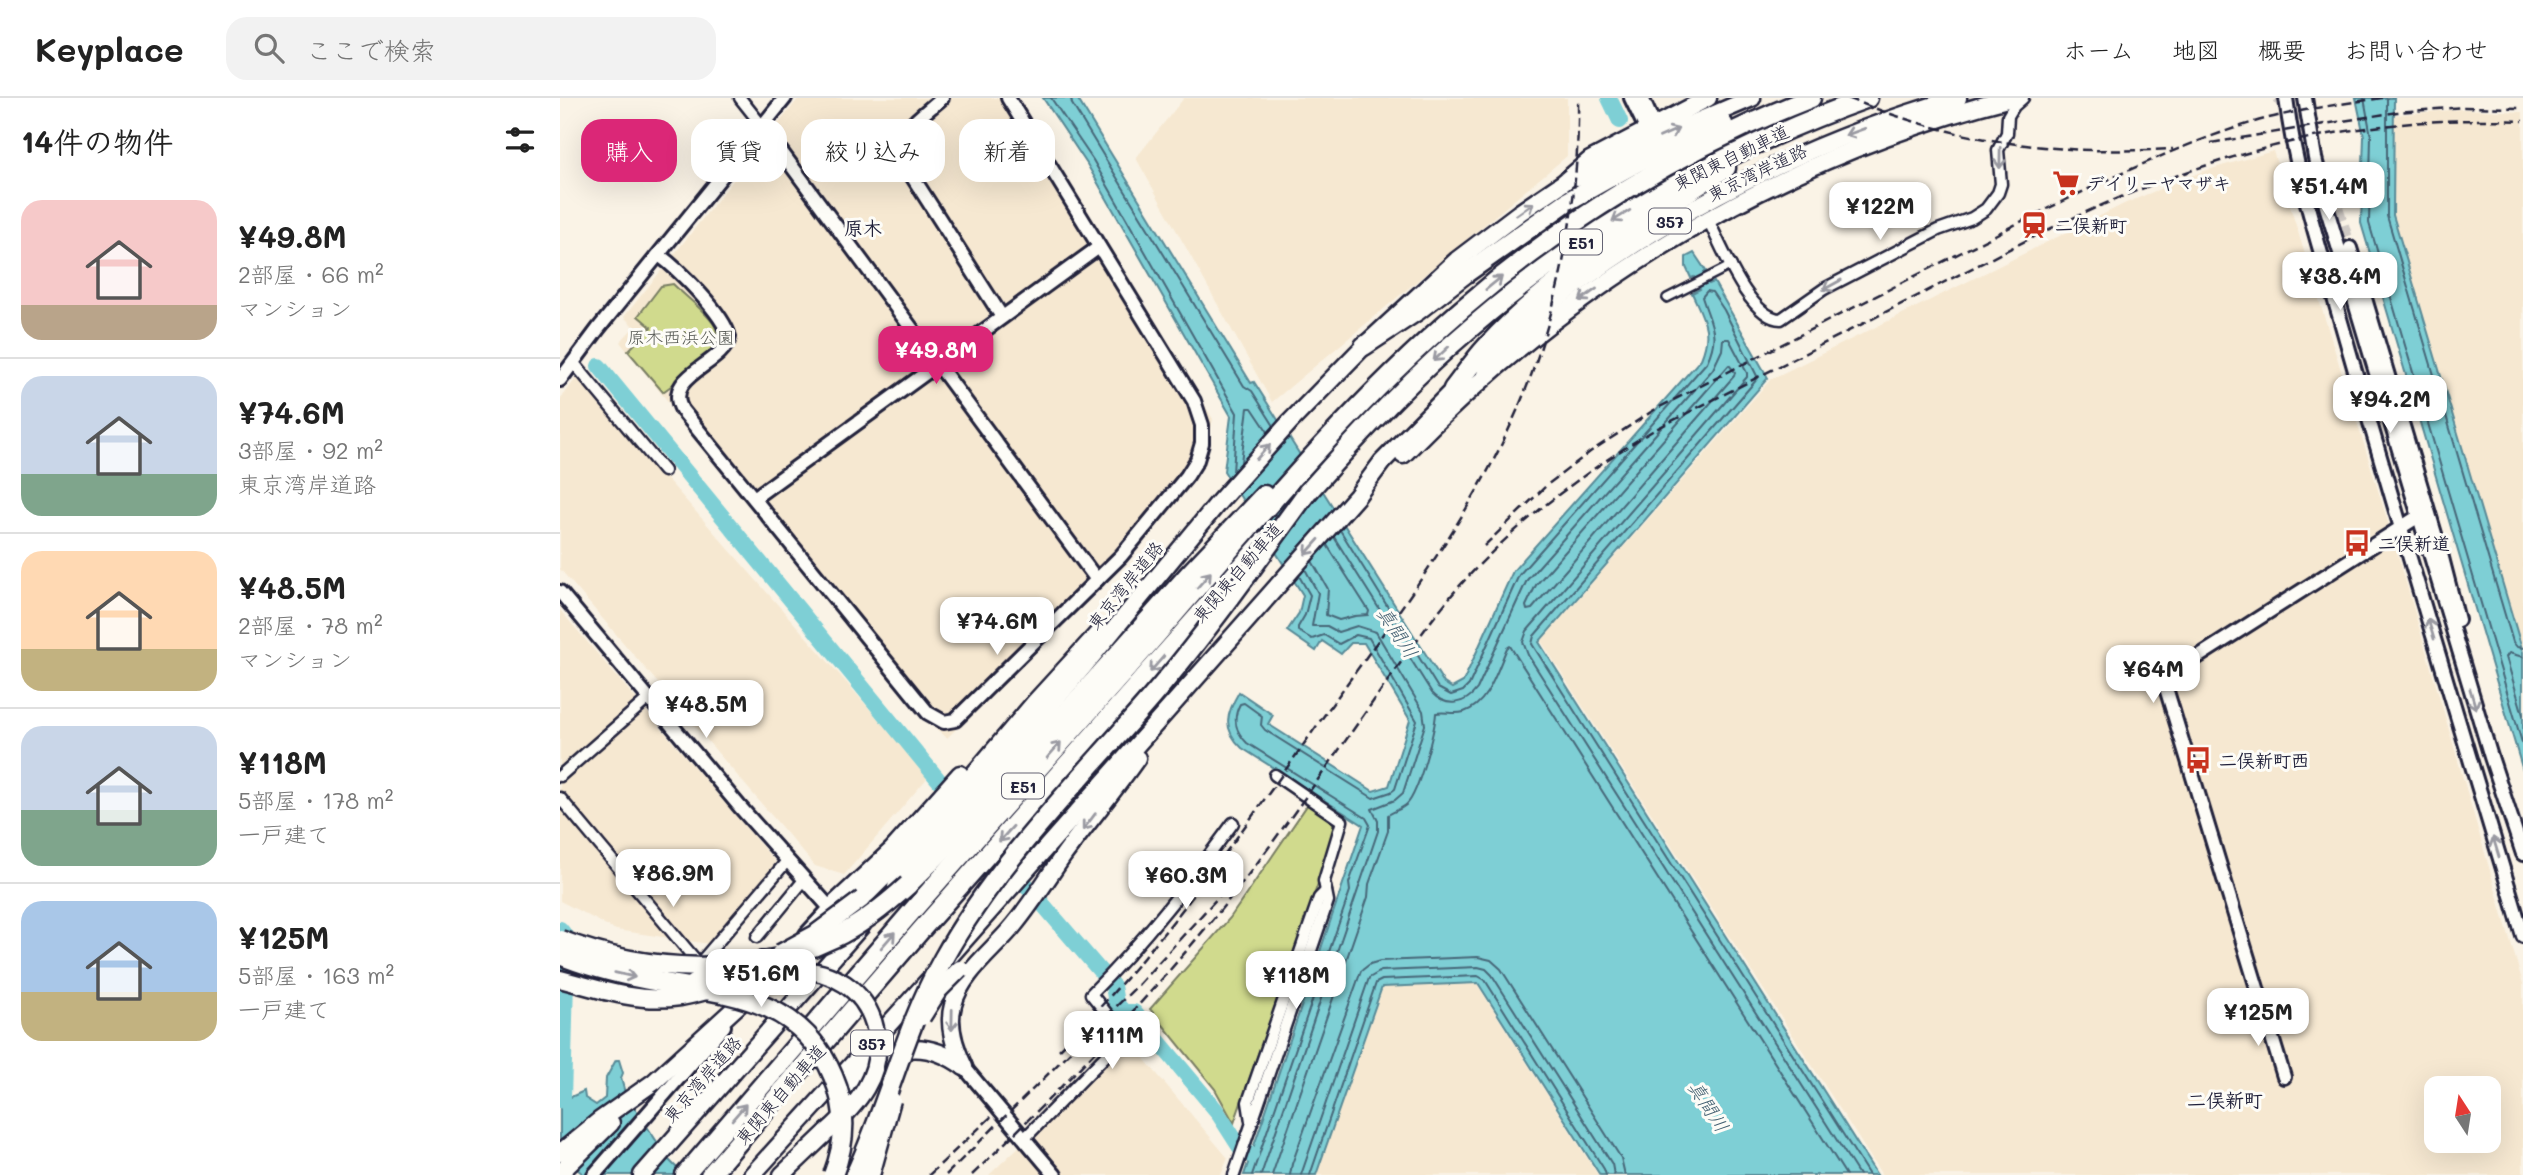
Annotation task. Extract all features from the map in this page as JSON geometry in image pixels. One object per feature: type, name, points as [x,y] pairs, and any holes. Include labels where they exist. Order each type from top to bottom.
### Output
[{"type":"highway","name":"東京湾岸道路","points":[[642,1175],[677,1137],[928,830],[1218,503],[1344,366],[1457,260],[1563,184],[1590,160],[1708,98]]},
{"type":"highway","name":"東京湾岸道路","points":[[1563,184],[1670,133],[1752,98]]},
{"type":"highway","points":[[1364,346],[1588,189],[1695,136],[1766,107],[1796,98]]},
{"type":"highway","name":"東関東自動車道","points":[[690,1169],[908,916],[1354,412],[1460,311],[1571,226],[1641,181],[1703,147],[1811,98]]},
{"type":"highway","name":"東関東自動車道","points":[[710,1175],[920,930],[1308,491],[1365,430],[1473,326],[1563,255],[1679,182],[1784,130],[1868,98]]},
{"type":"highway","name":"東京湾岸道路","points":[[754,1175],[1453,389],[1546,306],[1618,254],[1667,223],[1749,178],[1797,156],[1863,129],[1958,98]]},
{"type":"highway","name":"東京湾岸道路","points":[[1395,455],[1537,333],[1625,268],[1707,218],[1862,145],[1953,114],[2011,98]]},
{"type":"highway","points":[[1453,389],[1485,348],[1575,268],[1784,130]]},
{"type":"highway","points":[[560,940],[595,952],[632,960],[673,965],[724,966],[790,955],[834,938],[856,926],[895,896],[948,845],[1229,531],[1282,476],[1354,412]]},
{"type":"highway","points":[[855,1175],[922,1001],[942,959],[978,902],[1010,859],[1161,685],[1308,491]]},
{"type":"highway","points":[[605,991],[663,991],[737,970],[815,934],[862,899],[928,830],[972,762],[1035,702],[1218,503]]},
{"type":"highway","points":[[964,1066],[953,1040],[951,1025],[953,1003],[968,977],[1123,779],[1188,687]]},
{"type":"highway","points":[[830,908],[869,874],[928,830]]},
{"type":"highway","points":[[871,1175],[900,1073],[913,1037],[934,998],[960,969],[1011,922]]},
{"type":"highway","points":[[560,955],[629,976],[745,998],[767,1006],[798,1026],[824,1057],[838,1091],[843,1113],[843,1137],[833,1175]]},
{"type":"highway","points":[[560,979],[648,999],[677,998],[797,969],[832,976],[856,993],[864,1002],[874,1024],[878,1052],[873,1076],[848,1113],[782,1175]]},
{"type":"highway","points":[[560,1173],[635,1098],[756,989]]},
{"type":"highway","points":[[754,1175],[798,1137],[866,1067],[880,1058],[896,1051],[918,1048],[943,1054],[964,1066]]},
{"type":"highway","points":[[560,1153],[600,1120],[635,1098]]},
{"type":"street","points":[[740,98],[757,119]]},
{"type":"street","points":[[769,119],[785,98]]},
{"type":"street","points":[[942,98],[902,135],[898,154],[1002,317]]},
{"type":"street","points":[[659,255],[681,273],[727,330],[729,337],[725,348],[685,380],[678,392],[682,410],[928,713],[944,722],[960,717],[1121,556],[1193,468],[1200,452],[1203,434],[1194,401],[1008,98]]},
{"type":"street","points":[[1632,98],[1650,127]]},
{"type":"street","points":[[1642,98],[1650,127]]},
{"type":"street","points":[[1707,218],[1758,308],[1769,317],[1781,319],[1824,289],[1938,230],[1972,218],[1986,209],[1998,193],[2001,176],[1998,150],[2007,133],[2010,111],[2023,98]]},
{"type":"street","points":[[2286,98],[2298,168],[2324,265],[2523,936]]},
{"type":"street","points":[[2305,98],[2320,183],[2345,251],[2441,554],[2458,619],[2463,666]]},
{"type":"street","points":[[787,160],[1097,580]]},
{"type":"street","points":[[560,380],[718,182]]},
{"type":"street","points":[[754,498],[1099,247]]},
{"type":"street","points":[[2324,265],[2345,251]]},
{"type":"street","points":[[2345,251],[2392,427],[2463,666],[2523,854]]},
{"type":"street","points":[[1667,298],[1732,265]]},
{"type":"street","points":[[573,362],[664,471]]},
{"type":"street","points":[[2372,433],[2392,427]]},
{"type":"street","points":[[2284,1077],[2169,701],[2166,680],[2171,674],[2419,516]]},
{"type":"street","points":[[560,592],[787,861],[830,908],[594,1175]]},
{"type":"street","points":[[560,776],[649,698]]},
{"type":"street","points":[[1234,1175],[1251,1125],[1248,1102],[1318,898],[1326,891],[1324,881],[1342,821],[1275,775]]},
{"type":"street","points":[[560,798],[699,964],[787,861]]},
{"type":"street","points":[[1024,1139],[1125,1036],[1091,994],[1181,893],[1233,823]]},
{"type":"street","points":[[757,937],[804,880]]},
{"type":"street","points":[[964,1066],[1055,1175]]},
{"type":"shaded area","points":[[799,98],[1017,98],[1030,119],[959,119],[959,182],[1055,182],[1055,160],[1213,419],[1204,464],[1126,561],[947,738],[923,717],[620,342],[634,327],[624,317],[732,182],[787,182],[787,119],[782,119]]},
{"type":"shaded area","points":[[1184,98],[1567,98],[1567,156],[1272,402],[1136,158]]},
{"type":"shaded area","points":[[2462,109],[2523,112],[2523,651],[2393,215],[2395,115]]},
{"type":"shaded area","points":[[2273,151],[2396,548],[2523,984],[2523,1175],[1882,1175],[1541,641],[1771,379],[2126,203],[2201,172]]},
{"type":"shaded area","points":[[577,377],[929,776],[844,875],[815,866],[560,569],[560,400]]},
{"type":"shaded area","points":[[560,610],[777,864],[709,944],[616,930],[560,901]]},
{"type":"shaded area","points":[[1477,984],[1598,1175],[1316,1175],[1383,987]]},
{"type":"shaded area","points":[[1130,1042],[1228,1158],[1221,1175],[989,1175]]},
{"type":"green space","name":"原木西浜公園","points":[[673,284],[709,318],[717,333],[715,342],[701,362],[663,392],[628,351],[651,327],[638,316],[661,286]]},
{"type":"green space","points":[[1308,804],[1333,821],[1334,838],[1234,1123],[1215,1089],[1150,1009],[1230,918]]},
{"type":"water","name":"真間川","points":[[1043,98],[1077,98],[1251,383],[1254,382],[1444,683],[1452,688],[1463,682],[1513,571],[1701,359],[1705,349],[1706,332],[1703,317],[1692,293],[1700,289],[1686,267],[1686,257],[1694,253],[1706,271],[1703,273],[1709,284],[1714,282],[1768,378],[1539,642],[1877,1175],[1600,1175],[1478,983],[1382,987],[1316,1175],[1244,1175],[1363,825],[1242,748],[1229,728],[1231,707],[1239,692],[1273,715],[1268,724],[1373,791],[1389,786],[1410,720],[1364,643],[1351,643],[1341,654],[1322,641],[1316,651],[1287,631],[1299,613],[1303,595],[1224,471],[1231,416],[1087,164]]},
{"type":"water","points":[[2356,98],[2394,98],[2393,215],[2523,652],[2523,771],[2361,223],[2364,136]]},
{"type":"water","points":[[616,1060],[619,1060],[623,1073],[621,1078],[625,1093],[669,1160],[684,1175],[584,1175],[560,1154],[560,1102],[584,1091],[585,1098],[596,1105],[605,1098],[606,1078]]},
{"type":"waterway","points":[[1609,98],[1620,121]]},
{"type":"waterway","points":[[599,366],[955,800]]},
{"type":"waterway","points":[[973,823],[1113,986],[1116,1003],[1124,1012],[1134,1012],[1216,1110],[1239,1146],[1251,1155]]},
{"type":"waterway","points":[[560,929],[567,938],[563,1101]]},
{"type":"tunnel","points":[[2278,98],[2314,152],[2350,248]]},
{"type":"railway","points":[[1059,1050],[1127,978],[1219,861],[1403,605],[1450,535],[1492,463],[1531,377],[1558,286],[1574,192],[1578,98]]},
{"type":"railway","points":[[1848,98],[1929,126],[2007,143],[2088,150],[2173,149]]},
{"type":"railway","points":[[1484,546],[1547,485],[1590,452],[1654,410],[2030,217],[2157,158],[2235,128],[2289,113],[2382,98]]},
{"type":"railway","points":[[2211,143],[2397,112],[2464,107],[2523,108]]},
{"type":"railway","points":[[972,1175],[1110,1036],[1207,926],[1276,838],[1423,632],[1464,581],[1530,517],[1603,463],[1654,430],[2039,234],[2156,183],[2274,146],[2334,133],[2458,120],[2523,121]]},
{"type":"railway","points":[[946,1175],[1139,984],[1220,895]]},
{"type":"railway","points":[[929,1175],[992,1116]]},
{"type":"place","name":"デイリーヤマザキ","points":[[2066,183]]},
{"type":"place","name":"二俣新町","points":[[2034,225]]},
{"type":"place","name":"二俣新道","points":[[2357,543]]},
{"type":"place","name":"二俣新町西","points":[[2198,760]]},
{"type":"district","name":"原木","points":[[863,227]]},
{"type":"district","name":"二俣新町","points":[[2225,1099]]}]
